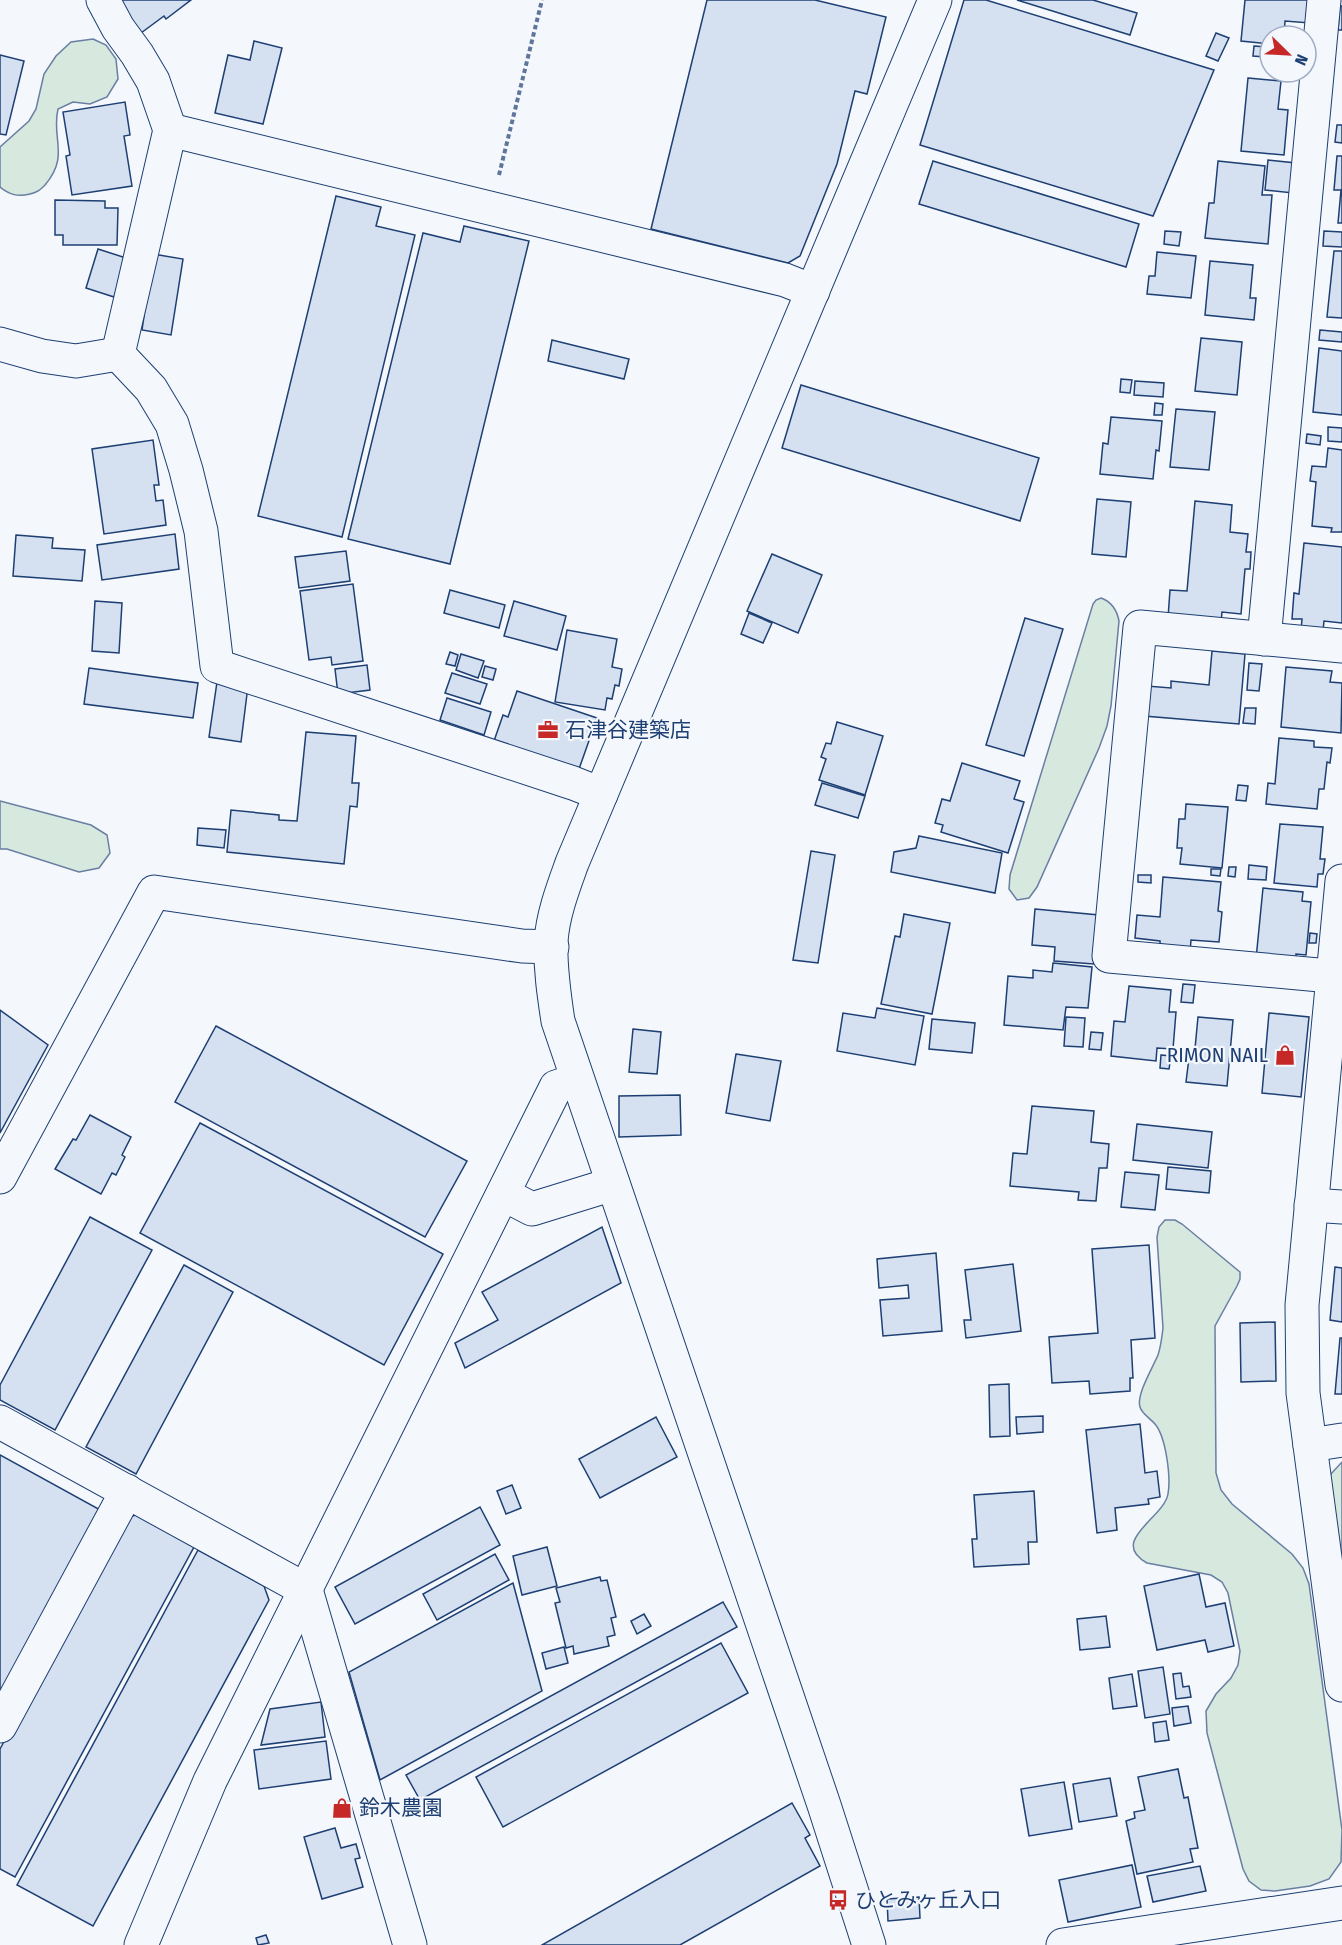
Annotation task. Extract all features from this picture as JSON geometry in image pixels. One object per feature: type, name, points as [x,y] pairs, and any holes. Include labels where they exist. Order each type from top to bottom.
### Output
[{"type":"street","points":[[104,0],[118,28],[153,81],[170,130],[118,354]]},
{"type":"street","points":[[869,1945],[558,1021],[552,981],[552,947],[558,901],[601,794],[935,0]]},
{"type":"street","points":[[1264,639],[1324,0]]},
{"type":"street","points":[[170,130],[785,280],[813,291]]},
{"type":"street","points":[[0,344],[42,356],[76,361],[118,354]]},
{"type":"street","points":[[118,354],[151,389],[175,433],[201,531],[217,666],[601,794]]},
{"type":"street","points":[[1337,977],[1109,956],[1140,627],[1342,646]]},
{"type":"street","points":[[1341,1665],[1303,1393],[1302,1305],[1327,1206],[1342,881]]},
{"type":"street","points":[[0,1177],[154,892],[522,946],[552,947]]},
{"type":"street","points":[[141,1945],[210,1781],[556,1087],[577,1080]]},
{"type":"street","points":[[503,1194],[532,1209],[613,1185]]},
{"type":"street","points":[[0,1422],[306,1590],[410,1945]]},
{"type":"street","points":[[1310,1445],[1342,1440]]},
{"type":"street","points":[[0,1726],[127,1491]]},
{"type":"street","points":[[1064,1945],[1342,1903]]},
{"type":"path","points":[[491,208],[542,0]]},
{"type":"shaded area","points":[[93,39],[106,45],[116,59],[118,79],[107,97],[90,104],[73,102],[58,109],[56,119],[57,165],[45,185],[37,192],[26,195],[14,195],[7,192],[0,187],[0,147],[29,121],[36,109],[44,74],[56,56],[71,42]]},
{"type":"shaded area","points":[[1101,598],[1113,607],[1119,621],[1107,726],[1037,887],[1029,898],[1017,900],[1009,889],[1010,875],[1093,604]]},
{"type":"shaded area","points":[[0,801],[91,825],[107,835],[110,853],[99,868],[79,872],[7,849],[0,849]]},
{"type":"shaded area","points":[[1165,1220],[1175,1220],[1182,1224],[1240,1272],[1237,1286],[1215,1326],[1216,1473],[1221,1490],[1232,1504],[1292,1554],[1303,1568],[1309,1584],[1342,1830],[1341,1862],[1329,1879],[1310,1886],[1275,1891],[1261,1890],[1249,1881],[1243,1869],[1207,1733],[1206,1711],[1238,1665],[1240,1651],[1228,1593],[1222,1582],[1211,1575],[1147,1563],[1137,1555],[1133,1546],[1141,1529],[1164,1503],[1169,1487],[1167,1458],[1162,1438],[1155,1424],[1144,1414],[1139,1402],[1158,1355],[1162,1338],[1157,1237],[1159,1227]]},
{"type":"shaded area","points":[[1342,1462],[1342,1563],[1330,1475]]},
{"type":"building","points":[[116,0],[191,0],[166,19],[164,16],[141,33]]},
{"type":"building","points":[[707,0],[815,0],[886,17],[867,94],[855,91],[837,164],[800,256],[788,263],[651,229]]},
{"type":"building","points":[[964,0],[986,0],[1214,70],[1153,216],[920,145]]},
{"type":"building","points":[[1017,0],[1093,0],[1137,13],[1130,35]]},
{"type":"building","points":[[1245,0],[1312,0],[1310,23],[1285,21],[1285,24],[1258,24],[1258,43],[1241,41]]},
{"type":"building","points":[[1340,6],[1342,6],[1342,30],[1338,30]]},
{"type":"building","points":[[1216,33],[1229,38],[1218,61],[1206,56]]},
{"type":"building","points":[[254,41],[282,48],[263,124],[215,113],[228,55],[250,60]]},
{"type":"building","points":[[1254,46],[1258,46],[1258,56],[1253,56]]},
{"type":"building","points":[[0,55],[24,61],[6,135],[0,134]]},
{"type":"building","points":[[1248,78],[1258,79],[1258,84],[1281,84],[1278,109],[1288,110],[1284,155],[1241,151]]},
{"type":"building","points":[[125,102],[130,135],[124,136],[132,186],[72,195],[66,156],[70,155],[63,112]]},
{"type":"building","points":[[1337,125],[1342,125],[1342,143],[1335,142]]},
{"type":"building","points":[[1337,156],[1342,156],[1342,223],[1338,223],[1341,190],[1334,190]]},
{"type":"building","points":[[1268,160],[1296,163],[1293,193],[1265,190]]},
{"type":"building","points":[[933,161],[1139,224],[1126,267],[919,204]]},
{"type":"building","points":[[1218,161],[1265,166],[1262,195],[1272,195],[1268,244],[1205,238],[1209,203],[1214,203]]},
{"type":"building","points":[[336,196],[381,207],[376,226],[415,235],[342,537],[258,516]]},
{"type":"building","points":[[55,200],[105,201],[105,208],[118,208],[117,245],[63,245],[63,235],[55,235]]},
{"type":"building","points":[[464,226],[529,241],[450,564],[348,539],[423,233],[460,242]]},
{"type":"building","points":[[1165,231],[1181,232],[1179,246],[1164,244]]},
{"type":"building","points":[[1324,231],[1342,232],[1342,247],[1323,246]]},
{"type":"building","points":[[98,249],[126,258],[114,297],[86,288]]},
{"type":"building","points":[[1334,251],[1342,251],[1342,318],[1327,317]]},
{"type":"building","points":[[1157,252],[1196,256],[1191,298],[1147,294],[1149,276],[1155,276]]},
{"type":"building","points":[[153,254],[183,259],[171,335],[142,330]]},
{"type":"building","points":[[1210,261],[1253,265],[1250,298],[1256,298],[1254,320],[1205,315]]},
{"type":"building","points":[[1320,330],[1342,332],[1342,342],[1319,340]]},
{"type":"building","points":[[1201,338],[1242,342],[1237,395],[1195,391]]},
{"type":"building","points":[[552,340],[629,359],[624,379],[548,361]]},
{"type":"building","points":[[1319,348],[1342,351],[1342,415],[1313,412]]},
{"type":"building","points":[[1121,379],[1132,380],[1130,393],[1120,392]]},
{"type":"building","points":[[1135,381],[1164,383],[1163,397],[1134,395]]},
{"type":"building","points":[[801,385],[1039,458],[1020,521],[782,448]]},
{"type":"building","points":[[1155,403],[1163,404],[1162,415],[1154,415]]},
{"type":"building","points":[[1176,409],[1215,412],[1209,470],[1170,467]]},
{"type":"building","points":[[1111,417],[1162,421],[1153,479],[1100,474],[1103,443],[1108,444]]},
{"type":"building","points":[[1328,427],[1342,428],[1342,442],[1328,441]]},
{"type":"building","points":[[1307,434],[1321,436],[1320,445],[1306,443]]},
{"type":"building","points":[[153,440],[159,485],[154,485],[156,501],[163,500],[166,525],[104,534],[92,449]]},
{"type":"building","points":[[1328,448],[1342,450],[1342,532],[1331,532],[1332,528],[1312,526],[1316,482],[1310,481],[1312,466],[1326,467]]},
{"type":"building","points":[[1097,499],[1131,502],[1126,557],[1092,554]]},
{"type":"building","points":[[1195,501],[1232,505],[1230,532],[1248,534],[1246,552],[1251,552],[1250,569],[1245,569],[1241,614],[1222,612],[1221,623],[1168,618],[1170,590],[1187,591]]},
{"type":"building","points":[[175,534],[179,569],[102,580],[97,545]]},
{"type":"building","points":[[16,535],[53,538],[52,548],[85,550],[82,581],[13,576]]},
{"type":"building","points":[[1304,543],[1342,547],[1342,623],[1324,621],[1323,631],[1301,630],[1302,619],[1292,619],[1294,593],[1299,594]]},
{"type":"building","points":[[346,551],[350,581],[299,588],[295,557]]},
{"type":"building","points":[[772,554],[822,575],[798,633],[747,611]]},
{"type":"building","points":[[353,584],[363,661],[332,665],[331,657],[309,660],[300,591]]},
{"type":"building","points":[[450,590],[505,605],[499,628],[444,613]]},
{"type":"building","points":[[95,601],[122,603],[119,653],[92,651]]},
{"type":"building","points":[[514,601],[566,616],[557,650],[504,636]]},
{"type":"building","points":[[749,613],[772,623],[763,643],[741,634]]},
{"type":"building","points":[[1025,618],[1063,629],[1024,756],[986,745]]},
{"type":"building","points":[[567,630],[617,639],[612,667],[622,669],[619,686],[615,685],[612,699],[607,698],[605,710],[555,702]]},
{"type":"building","points":[[1212,651],[1245,654],[1239,724],[1144,716],[1147,686],[1171,688],[1171,681],[1209,685]]},
{"type":"building","points":[[450,652],[458,655],[455,666],[446,664]]},
{"type":"building","points":[[461,654],[484,661],[478,678],[456,670]]},
{"type":"building","points":[[1249,663],[1262,664],[1259,691],[1247,690]]},
{"type":"building","points":[[367,665],[370,690],[338,694],[335,669]]},
{"type":"building","points":[[485,666],[496,669],[493,680],[482,677]]},
{"type":"building","points":[[1286,667],[1332,671],[1330,682],[1342,683],[1341,733],[1281,727]]},
{"type":"building","points":[[89,668],[198,683],[193,718],[84,704]]},
{"type":"building","points":[[452,673],[487,684],[480,704],[445,693]]},
{"type":"building","points":[[217,682],[248,686],[241,742],[209,737]]},
{"type":"building","points":[[517,691],[597,718],[579,769],[494,741],[503,715],[508,717]]},
{"type":"building","points":[[447,698],[491,712],[484,735],[440,720]]},
{"type":"building","points":[[1245,708],[1256,708],[1255,724],[1243,723]]},
{"type":"building","points":[[837,722],[883,736],[865,795],[819,780],[826,759],[821,757],[826,743],[831,744]]},
{"type":"building","points":[[306,732],[356,736],[352,783],[359,783],[357,807],[350,806],[344,864],[227,852],[231,810],[279,815],[279,820],[297,821]]},
{"type":"building","points":[[1279,738],[1314,741],[1314,747],[1332,748],[1330,763],[1327,762],[1324,789],[1319,789],[1317,809],[1266,804],[1268,783],[1275,784]]},
{"type":"building","points":[[962,763],[1020,781],[1014,799],[1024,802],[1008,853],[941,832],[943,825],[935,823],[942,799],[950,801]]},
{"type":"building","points":[[822,783],[865,796],[858,818],[815,805]]},
{"type":"building","points":[[1238,785],[1248,786],[1246,801],[1236,800]]},
{"type":"building","points":[[1186,804],[1228,807],[1222,868],[1180,864],[1182,848],[1177,848],[1179,819],[1185,819]]},
{"type":"building","points":[[1280,824],[1323,827],[1320,859],[1325,859],[1323,874],[1318,874],[1317,887],[1274,883]]},
{"type":"building","points":[[198,828],[226,830],[224,848],[197,845]]},
{"type":"building","points":[[919,836],[1002,853],[995,893],[891,872],[894,852],[916,848]]},
{"type":"building","points":[[811,851],[835,855],[818,963],[793,960]]},
{"type":"building","points":[[1249,865],[1267,867],[1266,880],[1248,879]]},
{"type":"building","points":[[1229,867],[1236,867],[1235,877],[1228,876]]},
{"type":"building","points":[[1211,869],[1221,869],[1220,876],[1211,875]]},
{"type":"building","points":[[1138,875],[1151,875],[1151,883],[1138,882]]},
{"type":"building","points":[[1163,877],[1221,882],[1218,911],[1222,912],[1219,942],[1191,940],[1190,953],[1160,950],[1160,941],[1135,938],[1137,915],[1160,917]]},
{"type":"building","points":[[1263,888],[1303,892],[1302,901],[1311,902],[1306,955],[1296,954],[1296,963],[1256,959]]},
{"type":"building","points":[[1035,909],[1099,915],[1094,964],[1054,961],[1055,947],[1032,945]]},
{"type":"building","points":[[904,914],[950,923],[932,1014],[881,1004],[895,936],[900,937]]},
{"type":"building","points":[[1310,933],[1317,934],[1316,943],[1309,943]]},
{"type":"building","points":[[1053,963],[1092,967],[1088,1008],[1066,1007],[1063,1030],[1004,1025],[1008,976],[1033,978],[1033,970],[1052,972]]},
{"type":"building","points":[[1183,984],[1195,985],[1193,1003],[1181,1002]]},
{"type":"building","points":[[1129,986],[1171,990],[1169,1012],[1176,1012],[1173,1049],[1157,1048],[1156,1061],[1111,1056],[1114,1021],[1125,1022]]},
{"type":"building","points":[[877,1008],[924,1016],[915,1065],[837,1051],[843,1013],[875,1018]]},
{"type":"building","points":[[0,1010],[48,1045],[0,1133]]},
{"type":"building","points":[[1269,1013],[1309,1017],[1301,1097],[1262,1093]]},
{"type":"building","points":[[1066,1017],[1085,1018],[1083,1047],[1064,1046]]},
{"type":"building","points":[[1198,1017],[1233,1020],[1227,1086],[1186,1082],[1189,1058],[1194,1059]]},
{"type":"building","points":[[932,1019],[975,1023],[972,1053],[929,1049]]},
{"type":"building","points":[[216,1026],[467,1161],[425,1237],[175,1102]]},
{"type":"building","points":[[633,1029],[661,1032],[657,1074],[629,1072]]},
{"type":"building","points":[[1091,1032],[1103,1033],[1101,1050],[1089,1049]]},
{"type":"building","points":[[736,1054],[781,1061],[770,1121],[726,1113]]},
{"type":"building","points":[[1161,1055],[1171,1056],[1169,1069],[1160,1068]]},
{"type":"building","points":[[680,1095],[681,1135],[619,1137],[619,1096]]},
{"type":"building","points":[[1032,1106],[1094,1111],[1091,1142],[1109,1144],[1107,1168],[1099,1168],[1096,1201],[1078,1200],[1079,1192],[1010,1186],[1013,1153],[1027,1154]]},
{"type":"building","points":[[90,1115],[131,1137],[116,1175],[112,1173],[101,1194],[55,1169],[73,1139],[76,1140]]},
{"type":"building","points":[[200,1123],[443,1254],[384,1365],[140,1233]]},
{"type":"building","points":[[1137,1124],[1212,1132],[1208,1168],[1133,1160]]},
{"type":"building","points":[[1168,1167],[1211,1171],[1209,1193],[1166,1189]]},
{"type":"building","points":[[1125,1172],[1159,1175],[1155,1210],[1121,1207]]},
{"type":"building","points":[[90,1217],[152,1250],[55,1430],[0,1400],[0,1385]]},
{"type":"building","points":[[602,1227],[621,1283],[465,1368],[455,1343],[498,1320],[482,1292]]},
{"type":"building","points":[[1149,1245],[1155,1338],[1131,1340],[1133,1378],[1130,1378],[1130,1391],[1090,1394],[1089,1381],[1052,1383],[1049,1337],[1098,1333],[1092,1249]]},
{"type":"building","points":[[936,1253],[942,1331],[883,1336],[880,1300],[909,1298],[908,1285],[879,1288],[877,1259]]},
{"type":"building","points":[[1013,1264],[1021,1331],[966,1338],[964,1320],[971,1320],[965,1270]]},
{"type":"building","points":[[184,1265],[233,1292],[136,1474],[86,1447]]},
{"type":"building","points":[[1335,1267],[1342,1268],[1342,1322],[1330,1320]]},
{"type":"building","points":[[1275,1322],[1276,1381],[1241,1382],[1240,1323]]},
{"type":"building","points":[[1340,1338],[1342,1338],[1342,1394],[1335,1394]]},
{"type":"building","points":[[1009,1384],[1010,1436],[990,1437],[989,1385]]},
{"type":"building","points":[[1043,1416],[1043,1432],[1017,1434],[1016,1417]]},
{"type":"building","points":[[656,1417],[677,1457],[600,1498],[579,1459]]},
{"type":"building","points":[[1140,1424],[1145,1473],[1157,1471],[1160,1497],[1148,1499],[1149,1504],[1115,1508],[1117,1530],[1097,1533],[1086,1430]]},
{"type":"building","points":[[0,1455],[104,1512],[0,1705]]},
{"type":"building","points":[[512,1485],[521,1508],[506,1514],[497,1491]]},
{"type":"building","points":[[1034,1491],[1037,1542],[1028,1542],[1029,1564],[974,1567],[972,1539],[977,1539],[974,1495]]},
{"type":"building","points":[[480,1507],[500,1545],[355,1624],[335,1587]]},
{"type":"building","points":[[136,1515],[194,1547],[15,1877],[0,1869],[0,1749],[125,1518]]},
{"type":"building","points":[[547,1547],[557,1586],[522,1595],[513,1556]]},
{"type":"building","points":[[198,1550],[264,1586],[269,1600],[93,1926],[17,1885]]},
{"type":"building","points":[[495,1554],[509,1580],[437,1620],[423,1594]]},
{"type":"building","points":[[1199,1574],[1206,1607],[1225,1603],[1234,1646],[1208,1652],[1205,1640],[1157,1650],[1144,1586]]},
{"type":"building","points":[[600,1577],[601,1581],[607,1580],[616,1617],[611,1618],[615,1635],[607,1637],[609,1646],[574,1654],[573,1646],[566,1648],[555,1603],[560,1602],[556,1588]]},
{"type":"building","points":[[513,1583],[542,1691],[380,1780],[349,1672]]},
{"type":"building","points":[[723,1602],[737,1627],[420,1800],[406,1775]]},
{"type":"building","points":[[644,1614],[651,1626],[637,1634],[631,1621]]},
{"type":"building","points":[[1106,1616],[1110,1647],[1080,1650],[1077,1619]]},
{"type":"building","points":[[721,1643],[748,1693],[503,1827],[476,1777]]},
{"type":"building","points":[[564,1647],[568,1663],[546,1669],[542,1653]]},
{"type":"building","points":[[1163,1667],[1170,1714],[1145,1718],[1138,1671]]},
{"type":"building","points":[[1181,1673],[1183,1687],[1189,1686],[1191,1697],[1176,1699],[1173,1674]]},
{"type":"building","points":[[1132,1674],[1137,1706],[1113,1709],[1109,1678]]},
{"type":"building","points":[[321,1702],[325,1737],[261,1745],[270,1709]]},
{"type":"building","points":[[1188,1706],[1191,1723],[1174,1726],[1172,1708]]},
{"type":"building","points":[[1166,1721],[1169,1740],[1155,1742],[1153,1723]]},
{"type":"building","points":[[326,1741],[331,1779],[259,1789],[254,1750]]},
{"type":"building","points":[[1178,1769],[1184,1798],[1188,1797],[1198,1848],[1190,1849],[1193,1862],[1137,1874],[1126,1821],[1135,1818],[1134,1812],[1145,1810],[1138,1777]]},
{"type":"building","points":[[1110,1778],[1117,1816],[1079,1822],[1073,1784]]},
{"type":"building","points":[[1064,1782],[1072,1829],[1029,1836],[1021,1789]]},
{"type":"building","name":"鈴木農園","points":[[347,1801],[350,1810],[337,1814],[335,1805]]},
{"type":"building","points":[[792,1803],[810,1835],[805,1838],[820,1866],[680,1945],[542,1945]]},
{"type":"building","points":[[335,1828],[341,1848],[356,1844],[360,1858],[355,1859],[363,1887],[322,1899],[304,1837]]},
{"type":"building","points":[[1132,1865],[1141,1907],[1068,1922],[1059,1880]]},
{"type":"building","points":[[1200,1866],[1206,1891],[1153,1902],[1147,1876]]},
{"type":"building","points":[[919,1897],[920,1918],[888,1921],[887,1899]]},
{"type":"building","points":[[266,1935],[269,1943],[258,1945],[256,1938]]},
{"type":"place","name":"石津谷建築店","points":[[548,730]]},
{"type":"place","name":"RIMON NAIL","points":[[1285,1055]]},
{"type":"place","name":"鈴木農園","points":[[342,1808]]},
{"type":"place","name":"ひとみヶ丘入口","points":[[838,1900]]}]
